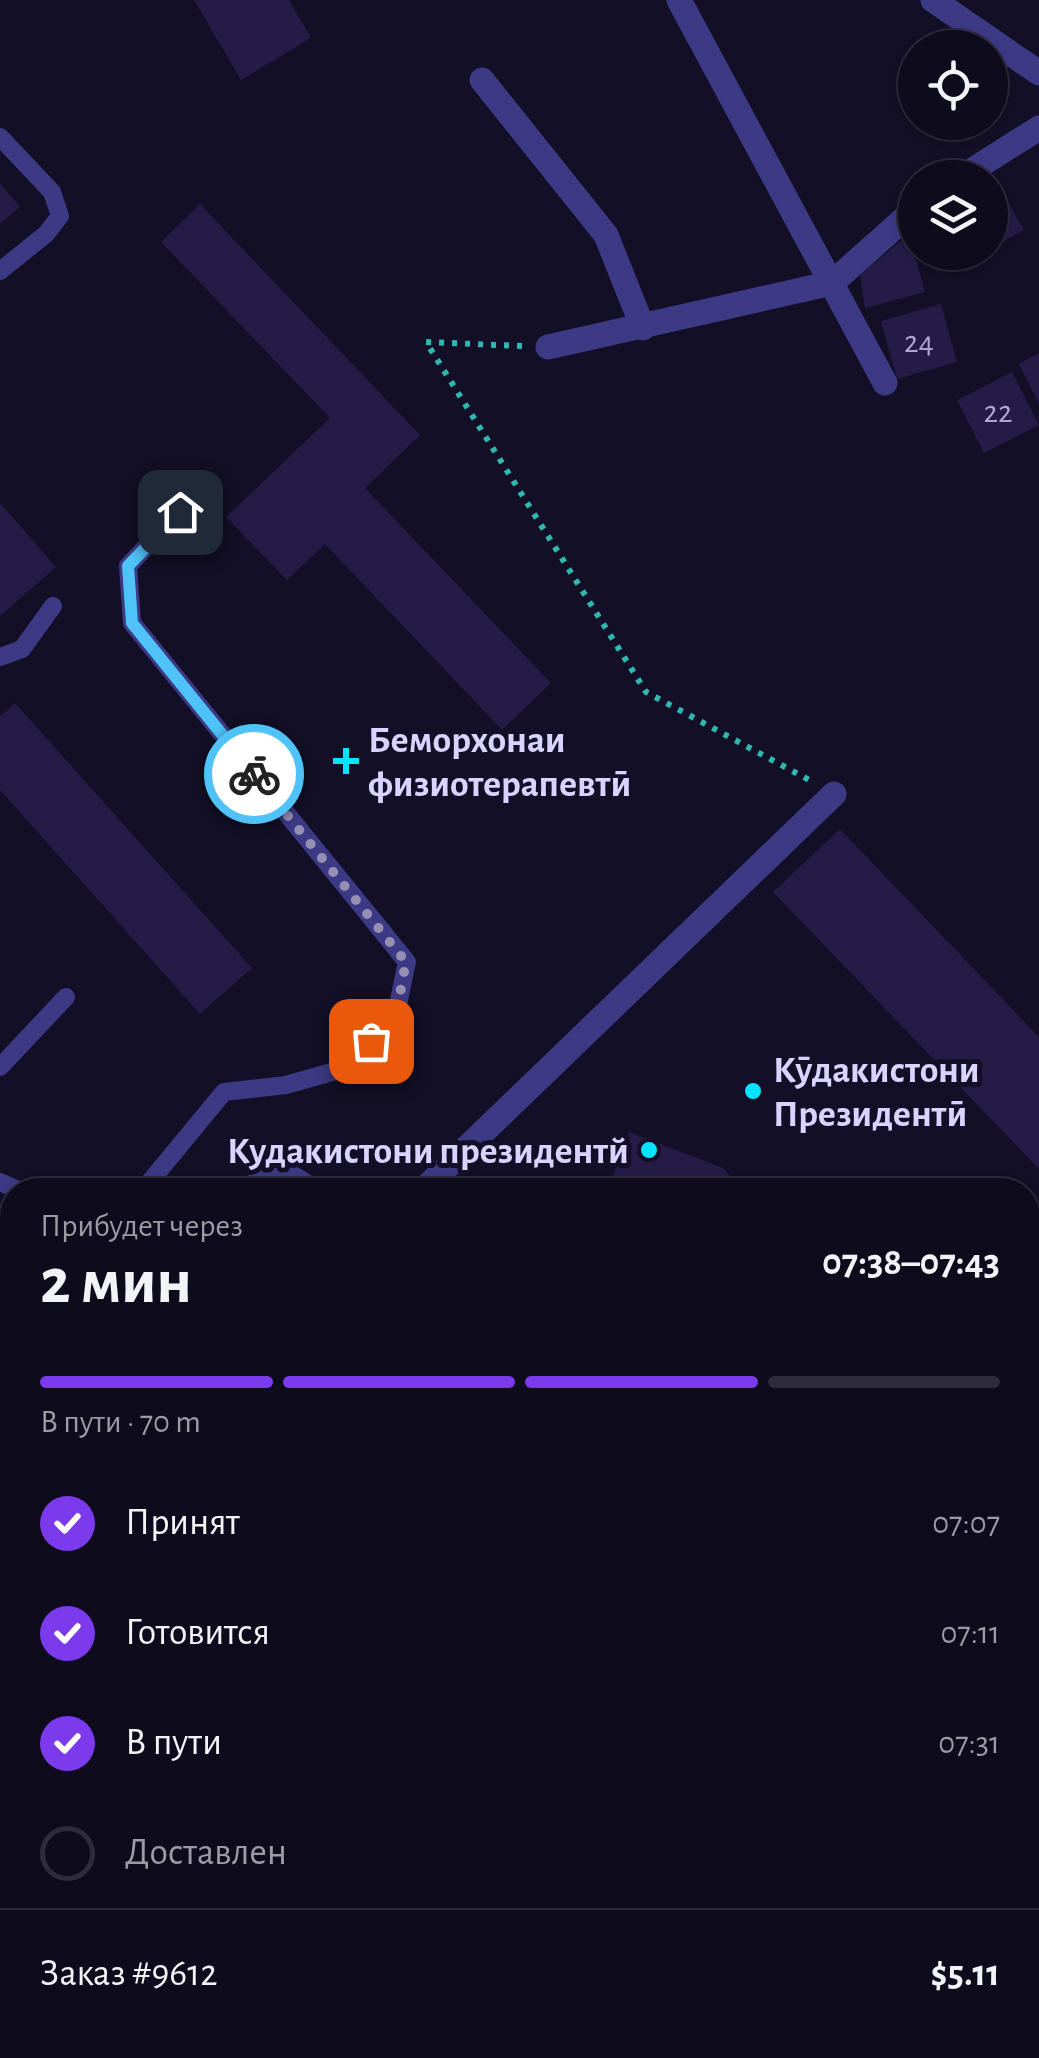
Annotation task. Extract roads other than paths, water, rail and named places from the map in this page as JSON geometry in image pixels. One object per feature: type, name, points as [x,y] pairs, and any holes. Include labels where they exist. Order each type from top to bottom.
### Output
[{"type":"street","points":[[679,0],[886,382]]},
{"type":"street","points":[[933,0],[1039,73]]},
{"type":"street","points":[[482,80],[606,234],[644,328]]},
{"type":"street","points":[[988,160],[1039,128]]},
{"type":"street","points":[[548,347],[832,283],[898,224]]},
{"type":"street","points":[[435,1178],[834,794]]},
{"type":"lane","points":[[0,136],[52,192],[60,216],[46,234],[0,271]]},
{"type":"lane","points":[[153,1178],[224,1092],[286,1085],[346,1068],[396,1014],[406,962],[132,623],[128,566],[180,512]]},
{"type":"lane","points":[[0,657],[22,648],[53,606]]},
{"type":"lane","points":[[0,1068],[66,997]]},
{"type":"lane","points":[[260,1178],[270,1171],[293,1173],[300,1178]]},
{"type":"place","name":"Беморхонаи физиотерапевтӣ","points":[[346,761]]},
{"type":"place","name":"Кӯдакистони Президентӣ","points":[[753,1091]]},
{"type":"place","name":"Кудакистони президентй","points":[[649,1150]]}]
